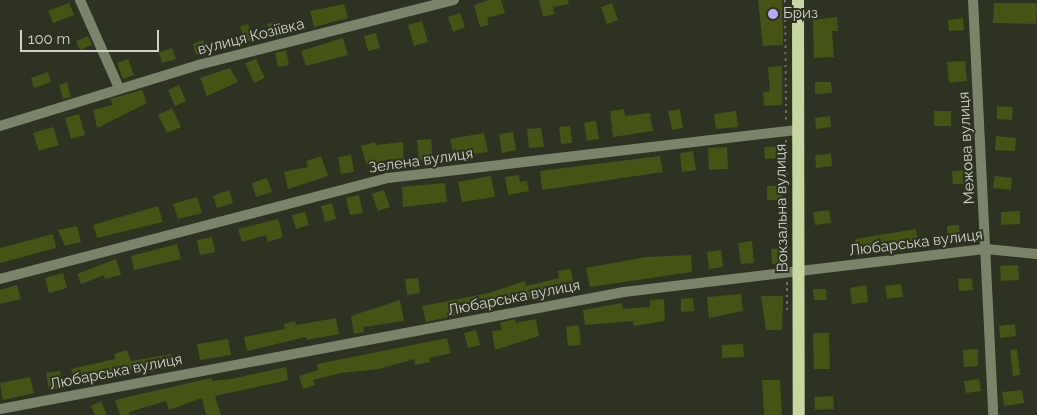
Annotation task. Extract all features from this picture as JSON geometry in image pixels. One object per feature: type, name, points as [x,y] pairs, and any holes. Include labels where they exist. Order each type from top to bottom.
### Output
[{"type":"main road","name":"Вокзальна вулиця","points":[[798,0],[792,131],[793,273],[799,415]]},
{"type":"street","points":[[80,0],[119,88]]},
{"type":"street","name":"вулиця Козіївка","points":[[0,126],[119,88],[438,2],[454,0]]},
{"type":"street","name":"Межова вулиця","points":[[973,0],[986,249],[992,415]]},
{"type":"street","name":"Зелена вулиця","points":[[0,279],[388,178],[792,131]]},
{"type":"street","name":"Любарська вулиця","points":[[0,409],[624,292],[986,249],[1037,254]]},
{"type":"path","points":[[785,0],[792,131],[793,273],[787,315]]},
{"type":"building","points":[[489,0],[501,0],[505,13],[487,18],[489,25],[480,27],[474,5]]},
{"type":"building","points":[[539,0],[568,0],[569,4],[553,7],[555,14],[543,17]]},
{"type":"building","points":[[758,0],[782,0],[783,45],[763,46]]},
{"type":"building","points":[[69,3],[74,15],[53,23],[48,11]]},
{"type":"building","points":[[612,3],[618,20],[607,24],[601,7]]},
{"type":"building","points":[[994,3],[1037,3],[1036,24],[993,23]]},
{"type":"building","points":[[344,4],[348,18],[314,27],[310,11]]},
{"type":"building","points":[[460,13],[465,27],[453,32],[448,17]]},
{"type":"building","points":[[837,17],[838,31],[832,31],[834,57],[814,58],[813,20]]},
{"type":"building","points":[[963,18],[964,30],[949,31],[948,20]]},
{"type":"building","points":[[278,21],[282,34],[271,37],[267,24]]},
{"type":"building","points":[[422,21],[428,42],[414,46],[408,25]]},
{"type":"building","points":[[248,24],[253,39],[246,42],[240,27]]},
{"type":"building","points":[[376,33],[380,48],[368,51],[364,36]]},
{"type":"building","points":[[88,36],[92,45],[80,50],[76,41]]},
{"type":"building","points":[[343,38],[348,55],[306,66],[301,51]]},
{"type":"building","points":[[203,40],[207,52],[196,55],[193,44]]},
{"type":"building","points":[[172,48],[176,59],[162,63],[159,52]]},
{"type":"building","points":[[286,50],[289,65],[278,67],[275,53]]},
{"type":"building","points":[[128,59],[134,75],[123,79],[117,63]]},
{"type":"building","points":[[256,59],[265,78],[254,83],[245,63]]},
{"type":"building","points":[[965,61],[967,81],[949,83],[947,62]]},
{"type":"building","points":[[782,66],[782,105],[764,106],[763,92],[770,91],[768,67]]},
{"type":"building","points":[[230,68],[238,82],[207,96],[200,78]]},
{"type":"building","points":[[48,72],[51,82],[34,88],[31,78]]},
{"type":"building","points":[[67,82],[71,97],[63,99],[59,85]]},
{"type":"building","points":[[815,82],[831,82],[832,93],[815,94]]},
{"type":"building","points":[[179,85],[186,101],[175,106],[168,90]]},
{"type":"building","points":[[142,90],[147,103],[97,128],[93,110],[113,105],[110,99]]},
{"type":"building","points":[[997,106],[1013,107],[1012,120],[997,119]]},
{"type":"building","points":[[172,108],[181,127],[167,133],[158,115]]},
{"type":"building","points":[[624,109],[625,116],[650,113],[653,131],[613,137],[610,111]]},
{"type":"building","points":[[680,109],[683,128],[672,130],[668,111]]},
{"type":"building","points":[[736,111],[738,127],[716,129],[714,114]]},
{"type":"building","points":[[934,111],[951,111],[951,126],[934,126]]},
{"type":"building","points":[[79,114],[85,135],[71,139],[65,118]]},
{"type":"building","points":[[830,116],[831,127],[816,129],[815,118]]},
{"type":"building","points":[[596,121],[599,139],[587,141],[584,123]]},
{"type":"building","points":[[570,126],[572,143],[561,144],[559,127]]},
{"type":"building","points":[[53,127],[59,145],[39,151],[33,133]]},
{"type":"building","points":[[541,128],[544,147],[529,148],[527,129]]},
{"type":"building","points":[[513,132],[516,150],[502,153],[499,134]]},
{"type":"building","points":[[484,133],[488,152],[454,156],[450,139]]},
{"type":"building","points":[[996,136],[1016,138],[1015,151],[995,150]]},
{"type":"building","points":[[431,139],[433,159],[419,161],[417,140]]},
{"type":"building","points":[[375,142],[376,145],[403,142],[404,161],[390,159],[367,166],[361,146]]},
{"type":"building","points":[[780,146],[780,158],[765,159],[764,147]]},
{"type":"building","points":[[727,147],[728,169],[709,170],[708,148]]},
{"type":"building","points":[[693,151],[696,170],[682,172],[680,153]]},
{"type":"building","points":[[831,154],[832,166],[816,168],[815,155]]},
{"type":"building","points":[[351,155],[354,172],[341,174],[338,157]]},
{"type":"building","points":[[321,156],[328,176],[288,189],[284,172],[308,167],[306,161]]},
{"type":"building","points":[[660,156],[663,172],[542,190],[540,171]]},
{"type":"building","points":[[969,170],[970,184],[953,184],[952,171]]},
{"type":"building","points":[[519,175],[520,182],[527,181],[529,191],[508,195],[505,177]]},
{"type":"building","points":[[491,176],[495,197],[462,202],[458,182]]},
{"type":"building","points":[[995,176],[1012,178],[1011,190],[993,188]]},
{"type":"building","points":[[267,178],[272,192],[256,197],[252,183]]},
{"type":"building","points":[[445,183],[447,202],[403,207],[402,187]]},
{"type":"building","points":[[767,186],[782,186],[782,200],[767,200]]},
{"type":"building","points":[[229,190],[233,203],[217,208],[213,196]]},
{"type":"building","points":[[384,190],[390,207],[378,211],[372,194]]},
{"type":"building","points":[[359,195],[363,213],[350,215],[346,198]]},
{"type":"building","points":[[197,197],[202,213],[178,219],[173,204]]},
{"type":"building","points":[[332,203],[336,219],[325,222],[321,206]]},
{"type":"building","points":[[158,206],[163,222],[97,238],[93,225]]},
{"type":"building","points":[[829,210],[831,223],[815,225],[813,212]]},
{"type":"building","points":[[1020,211],[1020,224],[1001,225],[1001,212]]},
{"type":"building","points":[[305,212],[309,225],[296,229],[292,215]]},
{"type":"building","points":[[278,219],[283,237],[268,242],[266,235],[242,242],[238,229]]},
{"type":"building","points":[[959,225],[960,241],[948,242],[947,226]]},
{"type":"building","points":[[77,226],[81,242],[65,246],[58,230]]},
{"type":"building","points":[[916,229],[919,248],[857,255],[855,239]]},
{"type":"building","points":[[53,234],[56,248],[0,263],[0,248]]},
{"type":"building","points":[[212,237],[215,252],[200,255],[197,240]]},
{"type":"building","points":[[752,241],[754,263],[741,264],[738,243]]},
{"type":"building","points":[[177,244],[181,259],[134,270],[131,256]]},
{"type":"building","points":[[783,248],[785,263],[772,264],[771,249]]},
{"type":"building","points":[[721,250],[723,267],[709,269],[707,252]]},
{"type":"building","points":[[691,255],[692,272],[590,287],[586,268],[646,257]]},
{"type":"building","points":[[116,259],[121,275],[105,279],[104,275],[81,284],[77,274]]},
{"type":"building","points":[[1018,265],[1019,280],[1001,281],[1000,266]]},
{"type":"building","points":[[571,269],[574,289],[426,322],[422,306],[489,293],[525,281],[526,286],[559,278],[558,271]]},
{"type":"building","points":[[63,273],[67,288],[49,293],[45,278]]},
{"type":"building","points":[[418,278],[420,293],[407,295],[405,279]]},
{"type":"building","points":[[972,278],[973,290],[959,291],[958,279]]},
{"type":"building","points":[[901,284],[903,297],[887,299],[885,286]]},
{"type":"building","points":[[17,285],[21,299],[0,304],[0,290]]},
{"type":"building","points":[[866,285],[868,302],[852,304],[850,288]]},
{"type":"building","points":[[813,289],[826,289],[827,300],[814,300]]},
{"type":"building","points":[[741,294],[743,311],[709,318],[707,297]]},
{"type":"building","points":[[761,296],[783,296],[782,330],[766,330]]},
{"type":"building","points":[[693,298],[694,311],[681,312],[681,299]]},
{"type":"building","points":[[664,299],[665,321],[634,326],[633,321],[585,325],[583,310],[622,303],[623,309],[650,307],[650,300]]},
{"type":"building","points":[[400,300],[404,321],[363,327],[364,332],[354,334],[351,316]]},
{"type":"building","points":[[336,318],[339,334],[307,340],[306,337],[247,351],[244,337],[285,329],[284,324],[295,321],[296,325]]},
{"type":"building","points":[[515,319],[516,323],[536,319],[539,336],[495,350],[492,331],[502,330],[500,323]]},
{"type":"building","points":[[1015,324],[1016,336],[1000,338],[999,326]]},
{"type":"building","points":[[579,325],[581,345],[568,346],[566,327]]},
{"type":"building","points":[[476,330],[480,345],[468,348],[464,333]]},
{"type":"building","points":[[813,333],[829,333],[830,369],[814,369]]},
{"type":"building","points":[[447,338],[451,353],[429,358],[430,362],[415,365],[414,359],[379,369],[341,373],[313,380],[315,385],[303,389],[299,376],[318,370],[317,364]]},
{"type":"building","points":[[228,339],[231,355],[200,360],[197,344]]},
{"type":"building","points":[[743,344],[744,357],[722,358],[722,345]]},
{"type":"building","points":[[978,349],[978,366],[964,367],[963,350]]},
{"type":"building","points":[[1017,349],[1020,375],[1013,376],[1010,350]]},
{"type":"building","points":[[127,350],[131,361],[172,354],[174,367],[144,373],[143,366],[76,386],[71,369],[115,359],[114,354]]},
{"type":"building","points":[[286,367],[288,380],[215,396],[221,415],[206,415],[202,398],[169,410],[166,401],[129,412],[130,415],[120,415],[115,400],[211,378],[212,381],[231,379]]},
{"type":"building","points":[[60,371],[63,388],[49,390],[46,373]]},
{"type":"building","points":[[30,377],[34,393],[3,400],[0,383]]},
{"type":"building","points":[[979,379],[981,391],[966,393],[964,381]]},
{"type":"building","points":[[762,380],[780,380],[782,415],[764,415]]},
{"type":"building","points":[[1022,390],[1024,403],[1004,406],[1002,392]]},
{"type":"building","points":[[833,396],[834,409],[815,410],[814,397]]},
{"type":"building","points":[[101,401],[107,415],[95,415],[91,406]]},
{"type":"place","name":"Бриз","points":[[773,14]]}]
